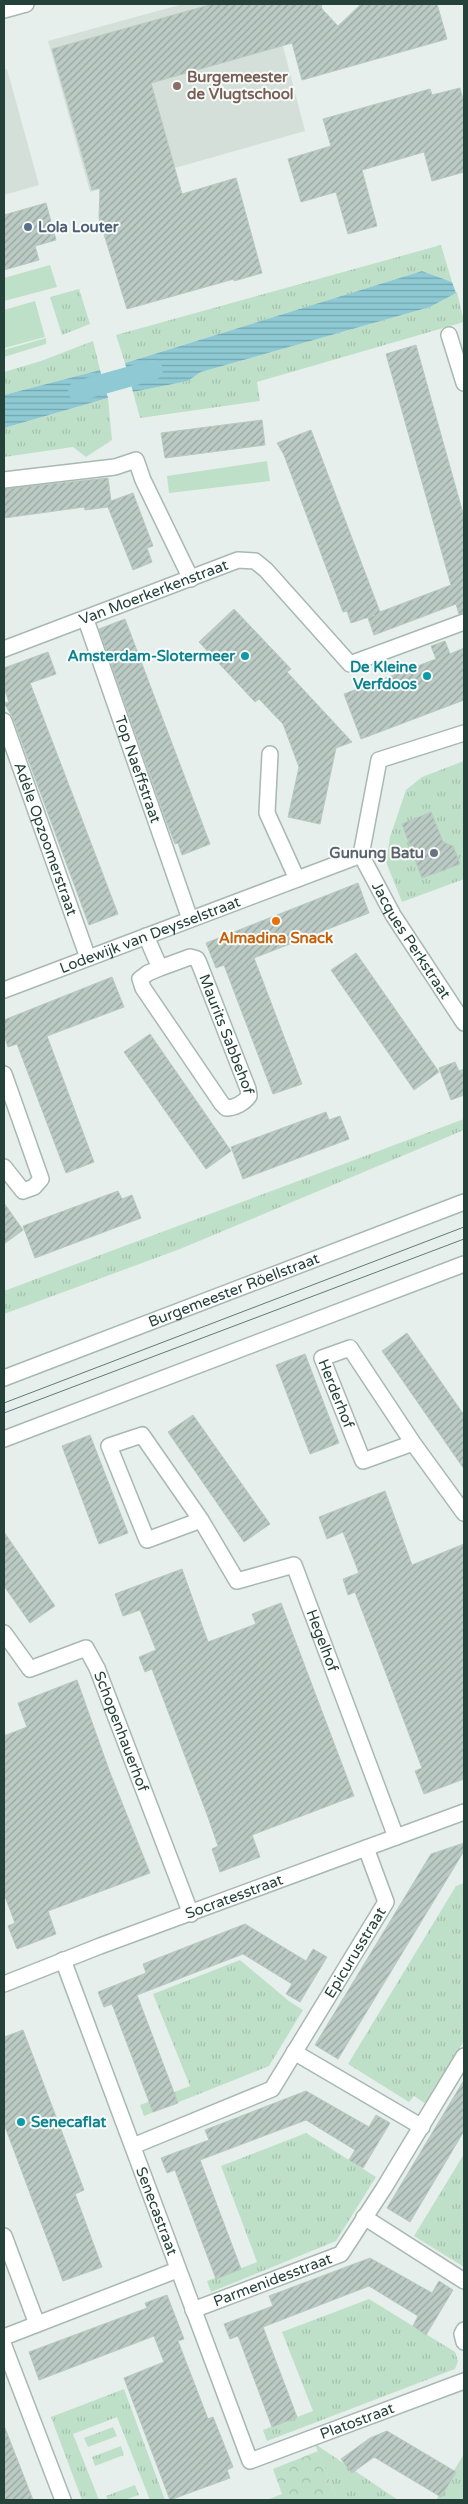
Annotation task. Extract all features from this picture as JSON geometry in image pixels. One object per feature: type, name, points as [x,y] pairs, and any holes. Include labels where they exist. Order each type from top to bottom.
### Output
[{"type":"street","points":[[4,10],[26,4]]},
{"type":"street","points":[[449,335],[464,383]]},
{"type":"street","points":[[4,480],[115,467],[136,460],[143,480],[190,579]]},
{"type":"street","name":"Van Moerkerkenstraat","points":[[4,649],[86,620],[238,560],[255,561],[290,595],[350,664],[464,622]]},
{"type":"street","name":"Top Naeffstraat","points":[[86,620],[190,919]]},
{"type":"street","name":"Adèle Opzoomerstraat","points":[[4,721],[88,958]]},
{"type":"street","points":[[361,855],[379,760],[464,733]]},
{"type":"street","points":[[270,754],[267,812],[297,879]]},
{"type":"street","name":"Lodewijk van Deysselstraat","points":[[4,990],[361,855]]},
{"type":"street","name":"Jacques Perkstraat","points":[[361,855],[393,915],[464,1023]]},
{"type":"street","points":[[146,936],[160,968]]},
{"type":"street","name":"Maurits Sabbehof","points":[[190,957],[197,959],[248,1089],[249,1096],[245,1101],[232,1108],[226,1108],[222,1104],[143,988],[140,979],[160,968],[190,957]]},
{"type":"street","points":[[4,1074],[42,1178],[34,1187],[22,1191],[4,1167]]},
{"type":"street","name":"Burgemeester Röellstraat","points":[[4,1378],[464,1202]]},
{"type":"street","points":[[4,1439],[464,1264]]},
{"type":"street","name":"Herderhof","points":[[413,1444],[363,1461],[322,1358],[350,1348],[413,1444],[464,1513]]},
{"type":"street","name":"Hegelhof","points":[[201,1520],[147,1540],[109,1446],[142,1435],[201,1520],[238,1581],[294,1565],[396,1837]]},
{"type":"street","name":"Schopenhauerhof","points":[[4,1632],[30,1668],[86,1648],[97,1668],[191,1914]]},
{"type":"street","name":"Socratesstraat","points":[[4,1984],[63,1960],[464,1812]]},
{"type":"street","name":"Epicurusstraat","points":[[133,2146],[272,2089],[386,1902],[366,1848]]},
{"type":"street","name":"Senecastraat","points":[[63,1960],[133,2146],[177,2270],[250,2461]]},
{"type":"street","points":[[294,2052],[422,2127]]},
{"type":"street","name":"Parmenidesstraat","points":[[193,2310],[341,2254],[422,2127],[464,2056]]},
{"type":"street","points":[[364,2217],[464,2281]]},
{"type":"street","points":[[4,2236],[37,2324]]},
{"type":"street","points":[[4,2336],[177,2270]]},
{"type":"street","points":[[464,2330],[462,2334],[464,2342]]},
{"type":"street","points":[[4,2346],[63,2500]]},
{"type":"street","name":"Platostraat","points":[[250,2461],[464,2381]]},
{"type":"shaded area","name":"Burgemeester de Vlugtschool","points":[[183,4],[272,4],[305,131],[90,192],[48,41]]},
{"type":"shaded area","points":[[7,69],[39,185],[4,195],[4,70]]},
{"type":"green space","points":[[441,245],[452,282],[422,271],[125,363],[116,335]]},
{"type":"green space","points":[[50,265],[57,287],[4,301],[4,278]]},
{"type":"green space","points":[[79,289],[90,324],[62,335],[50,297]]},
{"type":"green space","points":[[457,292],[464,322],[257,382],[260,401],[140,418],[133,392],[188,381],[201,372],[430,307]]},
{"type":"green space","points":[[35,301],[45,337],[4,348],[4,310]]},
{"type":"green space","points":[[46,338],[46,344],[4,357],[4,350]]},
{"type":"green space","points":[[93,341],[100,370],[4,395],[4,372],[41,361]]},
{"type":"green space","points":[[108,398],[112,440],[86,457],[73,447],[4,457],[4,428]]},
{"type":"green space","points":[[267,461],[270,481],[169,493],[167,476]]},
{"type":"green space","points":[[464,761],[464,879],[402,902],[386,862],[390,837],[406,790],[422,777]]},
{"type":"green space","points":[[464,1119],[464,1130],[180,1249],[4,1314],[4,1291]]},
{"type":"green space","points":[[464,1883],[464,2041],[426,2104],[414,2096],[409,2102],[348,2064],[456,1886]]},
{"type":"green space","points":[[240,1960],[289,2001],[303,2010],[269,2066],[144,2116],[140,2105],[190,2086],[153,1994]]},
{"type":"green space","points":[[306,2133],[376,2177],[336,2241],[211,2292],[207,2281],[257,2262],[221,2166]]},
{"type":"green space","points":[[464,2154],[464,2267],[414,2236]]},
{"type":"green space","points":[[369,2299],[455,2352],[458,2361],[455,2369],[267,2441],[263,2430],[313,2411],[282,2332]]},
{"type":"green space","points":[[124,2389],[165,2500],[150,2500],[117,2417],[73,2434],[99,2500],[82,2500],[51,2417]]},
{"type":"green space","points":[[113,2427],[117,2436],[88,2447],[84,2438]]},
{"type":"green space","points":[[315,2444],[398,2500],[337,2500]]},
{"type":"green space","points":[[121,2446],[124,2455],[95,2466],[92,2457]]},
{"type":"green space","points":[[318,2451],[337,2500],[267,2500],[282,2494],[273,2469]]},
{"type":"green space","points":[[464,2454],[464,2500],[436,2500]]},
{"type":"green space","points":[[135,2485],[139,2495],[124,2500],[108,2500],[106,2496]]},
{"type":"water","points":[[422,271],[452,282],[456,293],[430,307],[201,372],[188,381],[133,392],[125,363]]},
{"type":"water","points":[[100,370],[108,398],[4,428],[4,395]]},
{"type":"building","points":[[213,4],[321,4],[322,9],[338,26],[361,4],[437,4],[447,39],[302,80],[292,43],[151,83],[182,194],[236,178],[262,273],[127,309],[99,218],[100,188],[92,190],[52,49]]},
{"type":"building","points":[[460,88],[464,103],[464,172],[432,181],[424,152],[362,170],[377,226],[348,234],[336,192],[301,202],[288,159],[331,146],[323,119],[430,89],[432,95]]},
{"type":"building","name":"Lola Louter","points":[[46,203],[56,240],[35,246],[39,260],[4,270],[4,215]]},
{"type":"building","points":[[416,345],[464,517],[464,613],[459,614],[456,604],[374,635],[368,618],[375,615],[351,623],[347,611],[343,612],[284,455],[277,443],[311,430],[380,612],[451,585],[386,354]]},
{"type":"building","points":[[262,420],[265,445],[165,458],[161,433]]},
{"type":"building","points":[[108,478],[111,501],[133,493],[153,546],[147,548],[152,562],[133,570],[108,507],[85,510],[84,507],[4,518],[4,489]]},
{"type":"building","points":[[234,609],[291,669],[287,672],[352,742],[336,748],[320,824],[288,817],[299,767],[283,724],[259,699],[255,702],[199,642]]},
{"type":"building","points":[[125,619],[210,844],[182,855],[178,843],[175,844],[164,815],[99,629]]},
{"type":"building","name":"De Kleine Verfdoos","points":[[445,641],[450,654],[464,648],[464,700],[361,739],[344,694],[436,659],[431,646]]},
{"type":"building","points":[[48,652],[56,674],[30,683],[118,914],[89,925],[13,718],[4,703],[9,702],[4,688],[4,668]]},
{"type":"building","name":"Gunung Batu","points":[[431,812],[443,842],[453,846],[460,864],[422,878],[402,824]]},
{"type":"building","points":[[358,883],[369,913],[254,958],[302,1084],[273,1094],[224,965],[216,968],[206,943]]},
{"type":"building","points":[[356,953],[439,1072],[414,1090],[331,970]]},
{"type":"building","points":[[112,977],[124,1007],[47,1036],[94,1162],[66,1173],[17,1044],[8,1047],[4,1035],[4,1020]]},
{"type":"building","points":[[150,1034],[231,1151],[206,1169],[124,1052]]},
{"type":"building","points":[[455,1062],[459,1071],[464,1069],[464,1095],[451,1100],[439,1068]]},
{"type":"building","points":[[326,1112],[329,1120],[340,1116],[349,1139],[243,1179],[231,1147]]},
{"type":"building","points":[[118,1191],[122,1199],[132,1195],[141,1218],[35,1258],[23,1226]]},
{"type":"building","points":[[4,1203],[23,1230],[4,1244]]},
{"type":"building","points":[[407,1333],[464,1415],[464,1469],[382,1351]]},
{"type":"building","points":[[305,1354],[339,1443],[310,1454],[276,1365]]},
{"type":"building","points":[[193,1415],[270,1524],[244,1542],[168,1432]]},
{"type":"building","points":[[90,1435],[128,1533],[99,1544],[62,1446]]},
{"type":"building","points":[[385,1491],[412,1565],[464,1544],[464,1779],[424,1794],[415,1771],[422,1768],[355,1592],[348,1595],[343,1579],[359,1573],[343,1532],[327,1539],[319,1517]]},
{"type":"building","points":[[4,1532],[55,1606],[30,1623],[4,1586]]},
{"type":"building","points":[[182,1569],[208,1642],[256,1624],[252,1614],[281,1603],[354,1796],[252,1835],[260,1857],[220,1872],[212,1849],[218,1846],[208,1817],[152,1669],[145,1672],[139,1657],[156,1650],[140,1610],[123,1616],[115,1594]]},
{"type":"building","points":[[77,1680],[109,1770],[150,1873],[48,1911],[56,1934],[17,1949],[8,1926],[15,1923],[4,1894],[4,1736],[27,1727],[18,1703]]},
{"type":"building","points":[[464,1843],[464,1851],[338,2059],[315,2045],[431,1854]]},
{"type":"building","points":[[245,1924],[306,1961],[313,1949],[327,1957],[300,2002],[286,1994],[292,1984],[243,1954],[137,1995],[178,2103],[153,2112],[112,2004],[104,2007],[98,1992],[146,1973],[143,1964]]},
{"type":"building","points":[[23,2030],[84,2190],[75,2194],[102,2267],[63,2281],[4,2124],[4,2037]]},
{"type":"building","points":[[464,2080],[464,2131],[410,2222],[387,2208]]},
{"type":"building","points":[[306,2091],[369,2127],[376,2115],[390,2123],[363,2168],[349,2160],[355,2150],[306,2120],[200,2160],[241,2269],[216,2279],[175,2170],[167,2173],[161,2158],[209,2140],[205,2130]]},
{"type":"building","points":[[370,2258],[432,2293],[439,2281],[453,2290],[426,2335],[413,2326],[418,2316],[369,2286],[263,2327],[297,2417],[272,2427],[238,2336],[230,2339],[224,2324],[273,2306],[269,2296]]},
{"type":"building","points":[[167,2295],[184,2339],[178,2341],[208,2419],[213,2417],[233,2467],[227,2470],[230,2478],[170,2500],[124,2378],[164,2362],[154,2336],[39,2380],[29,2352],[147,2308],[145,2303]]},
{"type":"building","points":[[5,2428],[33,2500],[4,2500]]},
{"type":"building","points":[[387,2431],[456,2472],[441,2497],[374,2457],[352,2473],[341,2459],[370,2438]]},
{"type":"waterway","points":[[78,391],[153,370]]},
{"type":"tram line","points":[[4,1403],[464,1227]]},
{"type":"tram line","points":[[4,1413],[464,1239]]},
{"type":"place","name":"Burgemeester de Vlugtschool","points":[[177,86]]},
{"type":"place","name":"Lola Louter","points":[[28,227]]},
{"type":"place","name":"Amsterdam-Slotermeer","points":[[245,656]]},
{"type":"place","name":"De Kleine Verfdoos","points":[[427,676]]},
{"type":"place","name":"Gunung Batu","points":[[434,853]]},
{"type":"place","name":"Almadina Snack","points":[[276,921]]},
{"type":"place","name":"Senecaflat","points":[[21,2122]]}]
